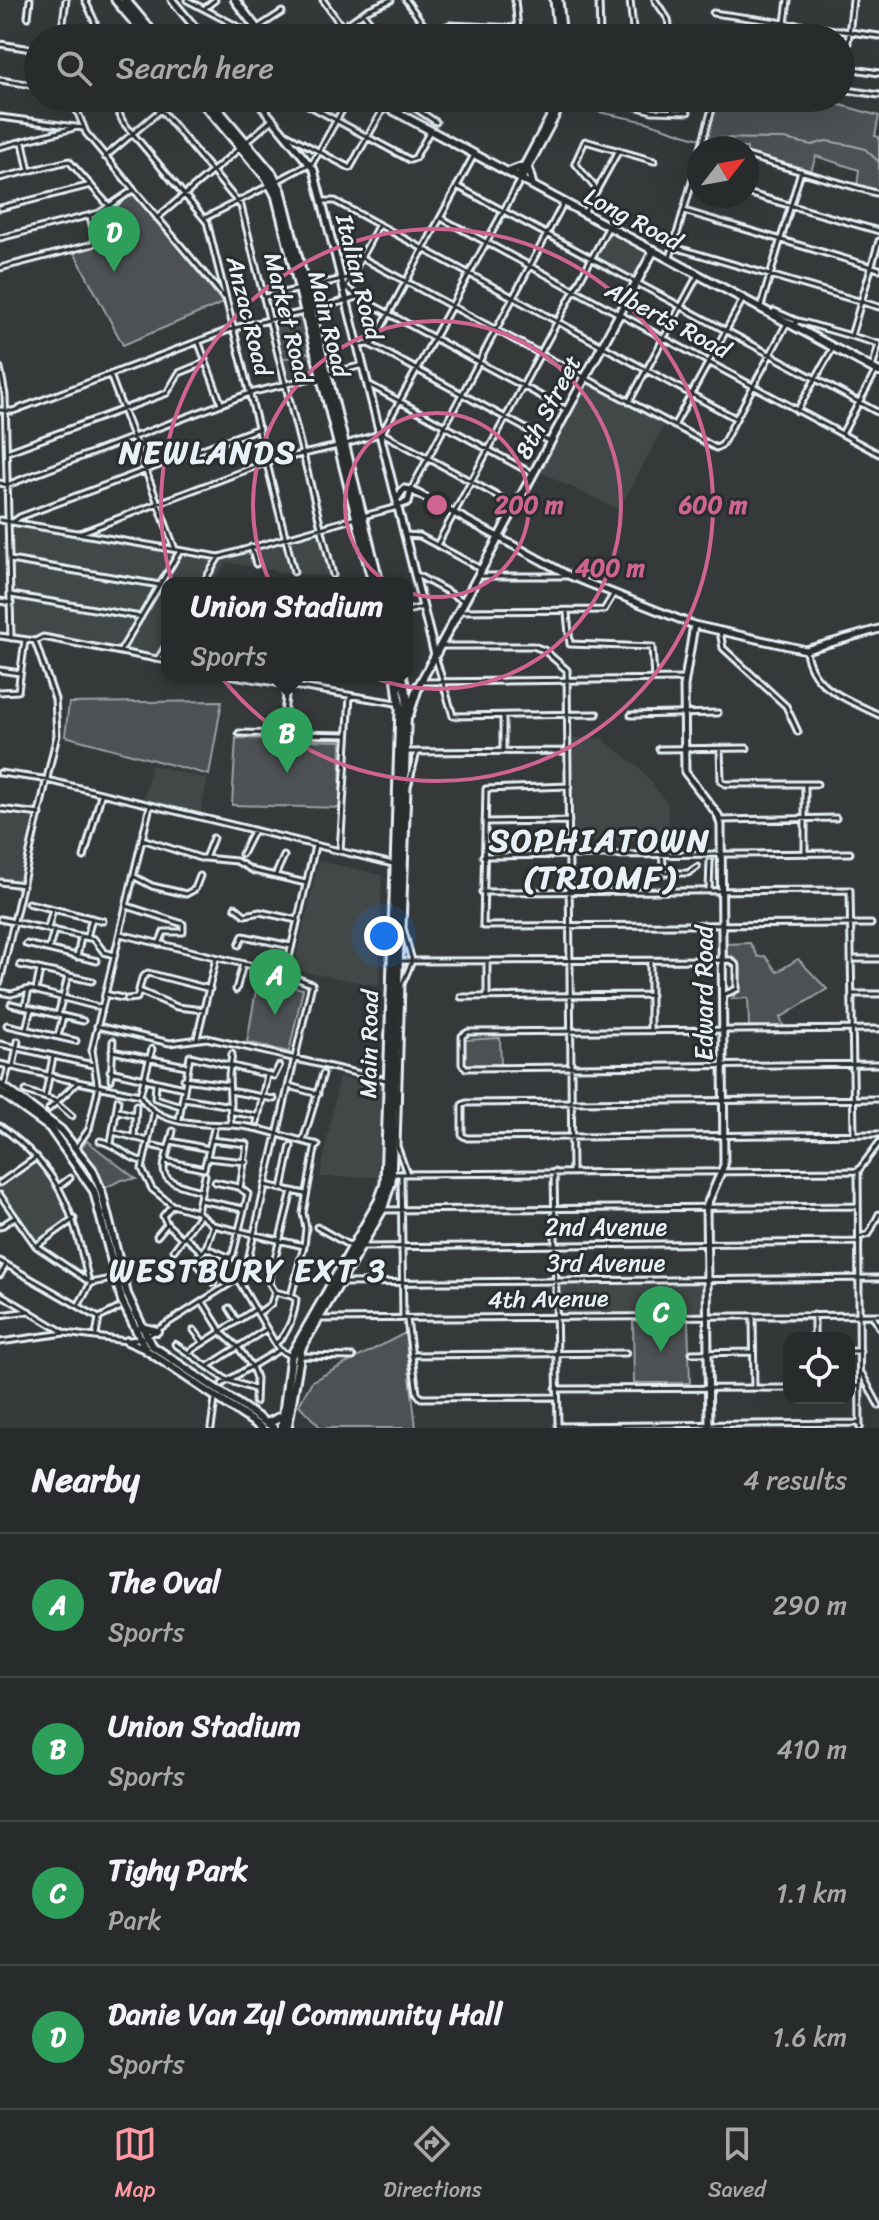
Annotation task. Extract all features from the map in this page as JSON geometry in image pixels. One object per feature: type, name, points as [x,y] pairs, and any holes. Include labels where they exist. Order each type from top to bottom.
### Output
[{"type":"main road","points":[[116,0],[136,24]]},
{"type":"main road","points":[[125,0],[145,24]]},
{"type":"main road","points":[[235,0],[252,24]]},
{"type":"main road","name":"Main Road","points":[[212,112],[244,145]]},
{"type":"main road","name":"Main Road","points":[[219,112],[274,182],[377,577]]},
{"type":"main road","name":"Long Road","points":[[396,112],[876,370]]},
{"type":"main road","points":[[508,172],[526,167],[534,186]]},
{"type":"main road","name":"8th Street","points":[[404,701],[418,686],[654,250]]},
{"type":"main road","name":"Main Road","points":[[360,517],[372,577]]},
{"type":"main road","name":"Main Road","points":[[398,681],[406,721],[401,752]]},
{"type":"main road","name":"Main Road","points":[[389,1174],[404,681]]},
{"type":"main road","points":[[405,687],[418,686],[406,721]]},
{"type":"main road","points":[[1,1087],[57,1126],[77,1147],[100,1184],[138,1328],[126,1341]]},
{"type":"main road","points":[[1,1087],[50,1128],[94,1191],[121,1298],[150,1350],[250,1424],[268,1426],[278,1421],[286,1424],[294,1356],[357,1247],[382,1196],[389,1174]]},
{"type":"main road","points":[[357,1247],[382,1210],[389,1174]]},
{"type":"main road","points":[[138,1328],[156,1332],[150,1350]]},
{"type":"main road","points":[[126,1341],[150,1350],[268,1426]]},
{"type":"street","points":[[28,17],[30,0]]},
{"type":"street","points":[[63,22],[66,0]]},
{"type":"street","points":[[85,0],[95,24]]},
{"type":"street","points":[[172,0],[192,24]]},
{"type":"street","points":[[187,0],[234,24]]},
{"type":"street","points":[[204,8],[215,0]]},
{"type":"street","points":[[323,0],[340,24]]},
{"type":"street","points":[[370,0],[374,6]]},
{"type":"street","points":[[346,24],[374,6],[391,0]]},
{"type":"street","points":[[406,0],[422,24]]},
{"type":"street","points":[[515,0],[518,24]]},
{"type":"street","points":[[556,0],[559,24]]},
{"type":"street","points":[[599,0],[600,24]]},
{"type":"street","points":[[630,0],[633,24]]},
{"type":"street","points":[[655,0],[669,24]]},
{"type":"street","points":[[785,23],[788,0]]},
{"type":"street","points":[[851,24],[855,0]]},
{"type":"street","points":[[269,24],[282,12]]},
{"type":"street","points":[[363,13],[371,24]]},
{"type":"street","points":[[713,13],[792,24]]},
{"type":"street","points":[[855,33],[879,36]]},
{"type":"street","points":[[0,44],[24,48]]},
{"type":"street","points":[[855,70],[879,73]]},
{"type":"street","points":[[0,80],[24,84]]},
{"type":"street","points":[[855,91],[879,95]]},
{"type":"street","points":[[77,112],[83,128],[105,157],[227,300]]},
{"type":"street","name":"Anzac Road","points":[[117,112],[205,218],[294,572]]},
{"type":"street","points":[[105,157],[159,112]]},
{"type":"street","name":"Market Road","points":[[163,112],[238,201],[333,575]]},
{"type":"street","name":"Italian Road","points":[[267,112],[311,164],[345,288],[449,711],[456,716],[503,716]]},
{"type":"street","points":[[322,112],[408,160],[415,158],[430,130]]},
{"type":"street","points":[[205,218],[311,164],[341,112]]},
{"type":"street","points":[[285,133],[347,167],[353,166],[382,112]]},
{"type":"street","points":[[421,112],[436,122]]},
{"type":"street","points":[[381,434],[556,112]]},
{"type":"street","points":[[705,136],[711,112]]},
{"type":"street","points":[[0,117],[83,128]]},
{"type":"street","points":[[157,218],[273,119]]},
{"type":"street","points":[[0,147],[77,128]]},
{"type":"street","points":[[597,190],[575,163],[580,147],[588,141],[654,161]]},
{"type":"street","points":[[22,142],[29,171]]},
{"type":"street","points":[[584,213],[619,150]]},
{"type":"street","points":[[372,345],[475,154]]},
{"type":"street","points":[[759,159],[879,194]]},
{"type":"street","points":[[0,178],[69,161],[111,208]]},
{"type":"street","points":[[760,308],[801,171]]},
{"type":"street","points":[[0,208],[91,185]]},
{"type":"street","points":[[457,186],[879,413]]},
{"type":"street","points":[[0,231],[1,238],[90,216],[111,208],[133,190]]},
{"type":"street","points":[[759,196],[879,231]]},
{"type":"street","points":[[322,201],[335,201],[736,418]]},
{"type":"street","points":[[0,520],[219,557],[286,535],[381,512],[399,504],[409,491],[564,202]]},
{"type":"street","points":[[670,258],[687,203]]},
{"type":"street","points":[[684,211],[879,269]]},
{"type":"street","points":[[0,268],[93,244],[95,238],[90,216]]},
{"type":"street","name":"Alberts Road","points":[[441,218],[879,454]]},
{"type":"street","points":[[378,226],[345,288],[567,410]]},
{"type":"street","points":[[437,545],[609,226]]},
{"type":"street","points":[[851,336],[879,241]]},
{"type":"street","points":[[674,247],[879,307]]},
{"type":"street","points":[[362,258],[714,447],[722,445],[753,386],[792,323]]},
{"type":"street","points":[[629,402],[698,274]]},
{"type":"street","points":[[264,297],[351,277]]},
{"type":"street","points":[[3,410],[110,375],[234,328],[358,297]]},
{"type":"street","points":[[674,426],[743,299]]},
{"type":"street","points":[[774,311],[792,323],[879,344],[876,370],[842,434]]},
{"type":"street","points":[[198,342],[221,403]]},
{"type":"street","points":[[358,346],[372,345],[550,442]]},
{"type":"street","points":[[797,411],[833,347]]},
{"type":"street","points":[[7,452],[167,393],[179,373],[206,362]]},
{"type":"street","points":[[0,483],[7,485],[250,393],[363,365]]},
{"type":"street","points":[[0,371],[11,522],[11,638]]},
{"type":"street","points":[[110,375],[175,549]]},
{"type":"street","points":[[368,384],[533,474]]},
{"type":"street","points":[[11,522],[259,427]]},
{"type":"street","points":[[77,534],[267,462],[381,434],[516,506]]},
{"type":"street","points":[[392,484],[397,490],[409,491],[429,500],[570,576],[694,625],[806,650],[879,629]]},
{"type":"street","points":[[399,504],[409,491]]},
{"type":"street","points":[[405,535],[420,536],[480,572],[570,576]]},
{"type":"street","points":[[251,547],[256,564]]},
{"type":"street","points":[[165,577],[180,551]]},
{"type":"street","points":[[207,577],[219,557]]},
{"type":"street","points":[[10,560],[160,585],[121,650]]},
{"type":"street","points":[[415,574],[464,601]]},
{"type":"street","points":[[459,611],[605,610],[614,593]]},
{"type":"street","points":[[11,595],[141,617]]},
{"type":"street","points":[[0,601],[11,603]]},
{"type":"street","points":[[413,610],[423,607]]},
{"type":"street","points":[[567,611],[570,644],[650,646],[654,652],[654,679]]},
{"type":"street","points":[[694,625],[685,679],[685,774],[721,820],[836,818]]},
{"type":"street","points":[[720,631],[723,648],[786,706],[798,732]]},
{"type":"street","points":[[0,636],[35,641],[43,637],[161,660]]},
{"type":"street","points":[[0,692],[16,694],[25,640]]},
{"type":"street","points":[[0,982],[56,744],[56,708],[35,641]]},
{"type":"street","points":[[439,646],[537,647],[566,668],[572,1172]]},
{"type":"street","points":[[806,650],[810,671],[817,681],[879,715]]},
{"type":"street","points":[[158,659],[161,654]]},
{"type":"street","points":[[0,670],[21,673]]},
{"type":"street","points":[[418,686],[441,681],[685,679]]},
{"type":"street","points":[[263,681],[350,696],[404,701]]},
{"type":"street","points":[[282,734],[287,685]]},
{"type":"street","points":[[340,851],[350,696]]},
{"type":"street","points":[[631,715],[718,713]]},
{"type":"street","points":[[503,751],[503,716],[597,714]]},
{"type":"street","points":[[239,733],[347,735]]},
{"type":"street","points":[[659,749],[747,748]]},
{"type":"street","points":[[720,749],[721,778],[728,785],[817,784]]},
{"type":"street","points":[[401,752],[568,751]]},
{"type":"street","name":"Main Road","points":[[417,752],[408,787],[403,928],[412,961],[402,984],[397,1146],[404,1174],[402,1246],[405,1318],[417,1395],[423,1399],[556,1397]]},
{"type":"street","points":[[0,773],[48,781],[398,865]]},
{"type":"street","points":[[805,784],[805,853]]},
{"type":"street","points":[[569,786],[490,787],[485,792],[483,926],[871,924]]},
{"type":"street","points":[[84,857],[101,795]]},
{"type":"street","points":[[77,1147],[89,1129],[98,1086],[91,1054],[150,806]]},
{"type":"street","points":[[0,809],[40,814]]},
{"type":"street","name":"Edward Road","points":[[721,820],[723,1168]]},
{"type":"street","points":[[484,822],[569,821]]},
{"type":"street","points":[[242,854],[254,830]]},
{"type":"street","points":[[205,858],[213,838]]},
{"type":"street","points":[[142,839],[163,848],[205,858],[236,861],[254,871],[306,883]]},
{"type":"street","points":[[285,974],[315,846]]},
{"type":"street","points":[[483,856],[850,853]]},
{"type":"street","points":[[662,854],[664,873],[688,873],[697,867]]},
{"type":"street","points":[[275,876],[284,856]]},
{"type":"street","points":[[709,890],[710,861]]},
{"type":"street","points":[[133,876],[152,886],[186,894],[195,889],[200,876]]},
{"type":"street","points":[[0,882],[23,885]]},
{"type":"street","points":[[482,892],[844,888],[852,892],[854,1134]]},
{"type":"street","points":[[28,903],[103,921]]},
{"type":"street","points":[[126,906],[183,924],[183,932],[164,932],[159,944]]},
{"type":"street","points":[[235,907],[245,915],[260,912],[297,920]]},
{"type":"street","points":[[49,949],[53,909]]},
{"type":"street","points":[[87,937],[92,918]]},
{"type":"street","points":[[0,919],[87,937],[98,941],[106,953],[114,955]]},
{"type":"street","points":[[0,1342],[65,1333],[126,1341],[143,1338],[237,1278],[246,1264],[312,986],[306,979],[120,934]]},
{"type":"street","points":[[77,957],[81,936]]},
{"type":"street","points":[[239,945],[243,936],[291,946]]},
{"type":"street","points":[[26,944],[97,961]]},
{"type":"street","points":[[0,955],[6,956]]},
{"type":"street","points":[[197,1038],[216,958]]},
{"type":"street","points":[[853,959],[879,959]]},
{"type":"street","points":[[394,961],[723,960],[736,964],[738,987],[732,994],[723,995]]},
{"type":"street","points":[[650,961],[650,1031]]},
{"type":"street","points":[[487,962],[487,997]]},
{"type":"street","points":[[236,990],[243,964]]},
{"type":"street","points":[[20,965],[92,981]]},
{"type":"street","points":[[36,990],[40,970]]},
{"type":"street","points":[[105,994],[136,1000],[142,978],[148,973],[210,989]]},
{"type":"street","points":[[58,1036],[68,976]]},
{"type":"street","points":[[25,1007],[29,989]]},
{"type":"street","points":[[0,992],[11,994],[36,990],[102,1008]]},
{"type":"street","points":[[139,991],[177,1007],[204,1011]]},
{"type":"street","points":[[853,994],[879,994]]},
{"type":"street","points":[[461,997],[651,995]]},
{"type":"street","points":[[11,1004],[83,1021]]},
{"type":"street","points":[[26,1029],[31,1009]]},
{"type":"street","points":[[7,1025],[76,1041]]},
{"type":"street","points":[[97,1026],[170,1043],[197,1038],[391,1081]]},
{"type":"street","points":[[879,1029],[464,1033],[464,1068],[879,1064]]},
{"type":"street","points":[[1,1087],[18,1041]]},
{"type":"street","points":[[111,1080],[113,1041]]},
{"type":"street","points":[[0,1044],[93,1065]]},
{"type":"street","points":[[140,1095],[152,1049]]},
{"type":"street","points":[[112,1051],[148,1061],[187,1066]]},
{"type":"street","points":[[231,1125],[232,1054]]},
{"type":"street","points":[[179,1119],[184,1079],[192,1056],[267,1075],[277,1075],[279,1066]]},
{"type":"street","points":[[45,1097],[53,1057]]},
{"type":"street","points":[[0,1064],[140,1095],[154,1114],[214,1128],[231,1125],[317,1145],[306,1194],[304,1246],[291,1296]]},
{"type":"street","points":[[110,1071],[185,1088]]},
{"type":"street","points":[[303,1141],[323,1074]]},
{"type":"street","points":[[257,1122],[267,1075]]},
{"type":"street","points":[[184,1079],[274,1099]]},
{"type":"street","points":[[156,1081],[155,1098],[181,1106]]},
{"type":"street","points":[[49,1109],[78,1082]]},
{"type":"street","points":[[289,1086],[318,1094]]},
{"type":"street","points":[[26,1091],[55,1101],[72,1116]]},
{"type":"street","points":[[184,1098],[232,1106]]},
{"type":"street","points":[[879,1099],[465,1103],[462,1135],[467,1138],[879,1134]]},
{"type":"street","points":[[111,1143],[118,1100]]},
{"type":"street","points":[[134,1138],[136,1105]]},
{"type":"street","points":[[117,1111],[134,1115]]},
{"type":"street","points":[[233,1112],[258,1116]]},
{"type":"street","points":[[154,1114],[143,1161],[143,1173],[149,1185],[172,1205],[199,1213],[213,1225],[304,1246]]},
{"type":"street","points":[[0,1126],[37,1157],[58,1187],[74,1219],[91,1283]]},
{"type":"street","points":[[166,1161],[204,1169],[214,1128]]},
{"type":"street","points":[[173,1131],[164,1174],[173,1184],[202,1191]]},
{"type":"street","points":[[113,1132],[148,1141]]},
{"type":"street","points":[[211,1140],[246,1142],[246,1162],[240,1188]]},
{"type":"street","points":[[100,1141],[111,1143],[125,1156],[143,1161]]},
{"type":"street","points":[[171,1141],[209,1149]]},
{"type":"street","points":[[554,1172],[556,1420],[563,1427],[860,1426],[858,1171],[879,1143]]},
{"type":"street","points":[[154,1146],[168,1149]]},
{"type":"street","points":[[282,1189],[291,1146]]},
{"type":"street","points":[[0,1183],[37,1157]]},
{"type":"street","points":[[207,1158],[246,1162]]},
{"type":"street","points":[[389,1174],[723,1168],[858,1171]]},
{"type":"street","points":[[709,1426],[706,1207],[723,1168]]},
{"type":"street","points":[[174,1250],[199,1213],[205,1175]]},
{"type":"street","points":[[58,1187],[70,1178]]},
{"type":"street","points":[[213,1225],[206,1248],[193,1262],[212,1281],[231,1258],[248,1194],[240,1188],[215,1182]]},
{"type":"street","points":[[265,1185],[306,1194]]},
{"type":"street","points":[[275,1344],[286,1334],[296,1303],[291,1296],[275,1292],[269,1282],[292,1191]]},
{"type":"street","points":[[0,1195],[36,1246],[88,1278]]},
{"type":"street","points":[[200,1200],[243,1209]]},
{"type":"street","points":[[172,1205],[163,1216],[167,1224],[202,1252]]},
{"type":"street","points":[[382,1210],[858,1206]]},
{"type":"street","points":[[859,1240],[877,1224],[879,1214]]},
{"type":"street","points":[[0,1227],[15,1217]]},
{"type":"street","points":[[36,1246],[74,1219]]},
{"type":"street","points":[[157,1236],[167,1224]]},
{"type":"street","points":[[317,1227],[357,1247]]},
{"type":"street","name":"2nd Avenue","points":[[357,1247],[859,1240]]},
{"type":"street","points":[[206,1248],[231,1258]]},
{"type":"street","points":[[0,1261],[99,1318]]},
{"type":"street","points":[[0,1275],[6,1264]]},
{"type":"street","points":[[237,1278],[279,1350],[294,1356],[353,1357]]},
{"type":"street","name":"3rd Avenue","points":[[337,1282],[879,1278]]},
{"type":"street","points":[[78,1306],[91,1283],[111,1279]]},
{"type":"street","points":[[189,1352],[237,1321],[271,1304],[275,1292]]},
{"type":"street","points":[[0,1294],[65,1333]]},
{"type":"street","points":[[203,1302],[221,1331],[238,1347],[252,1367],[256,1378],[255,1402]]},
{"type":"street","points":[[99,1318],[119,1308]]},
{"type":"street","points":[[229,1308],[237,1321]]},
{"type":"street","points":[[0,1315],[29,1311]]},
{"type":"street","points":[[814,1315],[814,1332]]},
{"type":"street","points":[[873,1315],[879,1327]]},
{"type":"street","name":"4th Avenue","points":[[316,1318],[879,1315]]},
{"type":"street","points":[[753,1316],[754,1388]]},
{"type":"street","points":[[96,1337],[99,1318]]},
{"type":"street","points":[[208,1366],[267,1329]]},
{"type":"street","points":[[194,1330],[203,1342]]},
{"type":"street","points":[[175,1344],[227,1380],[254,1389]]},
{"type":"street","points":[[222,1384],[279,1350]]},
{"type":"street","points":[[855,1351],[860,1351]]},
{"type":"street","points":[[692,1353],[753,1352]]},
{"type":"street","points":[[411,1355],[626,1353]]},
{"type":"street","points":[[860,1371],[879,1406]]},
{"type":"street","points":[[855,1386],[860,1386]]},
{"type":"street","points":[[556,1389],[783,1388]]},
{"type":"street","points":[[211,1428],[215,1397]]},
{"type":"street","points":[[214,1412],[228,1405]]},
{"type":"shaded area","points":[[855,109],[879,116],[875,136],[879,137],[879,194],[857,187],[859,170],[816,156],[810,174],[759,159],[759,136],[705,136],[711,112],[855,112]]},
{"type":"shaded area","points":[[134,192],[223,303],[123,345],[73,250],[101,240],[98,216],[107,215]]},
{"type":"shaded area","points":[[610,232],[647,251],[636,277],[597,258]]},
{"type":"shaded area","points":[[302,316],[311,352],[283,359],[273,322]]},
{"type":"shaded area","points":[[311,352],[313,373],[288,377],[283,359]]},
{"type":"shaded area","points":[[588,383],[664,426],[619,510],[540,472]]},
{"type":"shaded area","points":[[10,526],[226,559],[283,536],[318,529],[329,576],[292,574],[227,562],[217,577],[161,577],[161,660],[49,637],[38,643],[13,637]]},
{"type":"shaded area","points":[[222,701],[209,775],[65,736],[69,703]]},
{"type":"shaded area","points":[[236,738],[341,741],[340,808],[232,805]]},
{"type":"shaded area","points":[[573,738],[601,738],[639,767],[668,804],[669,840],[574,841]]},
{"type":"shaded area","points":[[151,765],[208,779],[200,815],[144,800]]},
{"type":"shaded area","points":[[0,815],[35,819],[20,884],[0,881]]},
{"type":"shaded area","points":[[319,861],[382,875],[379,986],[293,970]]},
{"type":"shaded area","points":[[750,943],[758,957],[765,956],[777,972],[798,959],[827,989],[780,1018],[784,1027],[749,1026],[748,998],[732,999],[740,988],[740,967],[727,958],[727,944]]},
{"type":"shaded area","points":[[258,979],[303,989],[289,1052],[247,1042]]},
{"type":"shaded area","points":[[500,1038],[501,1066],[464,1066],[464,1040]]},
{"type":"shaded area","points":[[339,1077],[382,1086],[378,1177],[320,1177]]},
{"type":"shaded area","points":[[87,1141],[136,1179],[121,1180],[105,1188],[80,1149]]},
{"type":"shaded area","points":[[38,1163],[70,1211],[68,1221],[38,1242],[0,1187]]},
{"type":"shaded area","points":[[558,1284],[704,1284],[703,1312],[559,1314]]},
{"type":"shaded area","points":[[688,1320],[690,1383],[634,1383],[633,1321]]},
{"type":"shaded area","points":[[405,1333],[416,1428],[321,1428],[299,1405],[312,1381]]},
{"type":"waterway","points":[[599,112],[647,122],[696,138],[784,139],[812,145],[826,141],[850,145],[865,149],[879,162]]},
{"type":"place","name":"Danie Van Zyl Community Hall","points":[[114,272]]},
{"type":"place","name":"Union Stadium","points":[[287,773]]},
{"type":"place","name":"The Oval","points":[[275,1015]]},
{"type":"place","name":"Tighy Park","points":[[661,1352]]},
{"type":"district","name":"NEWLANDS","points":[[208,452]]},
{"type":"district","name":"SOPHIATOWN (TRIOMF)","points":[[600,858]]},
{"type":"district","name":"WESTBURY EXT 3","points":[[248,1270]]}]
